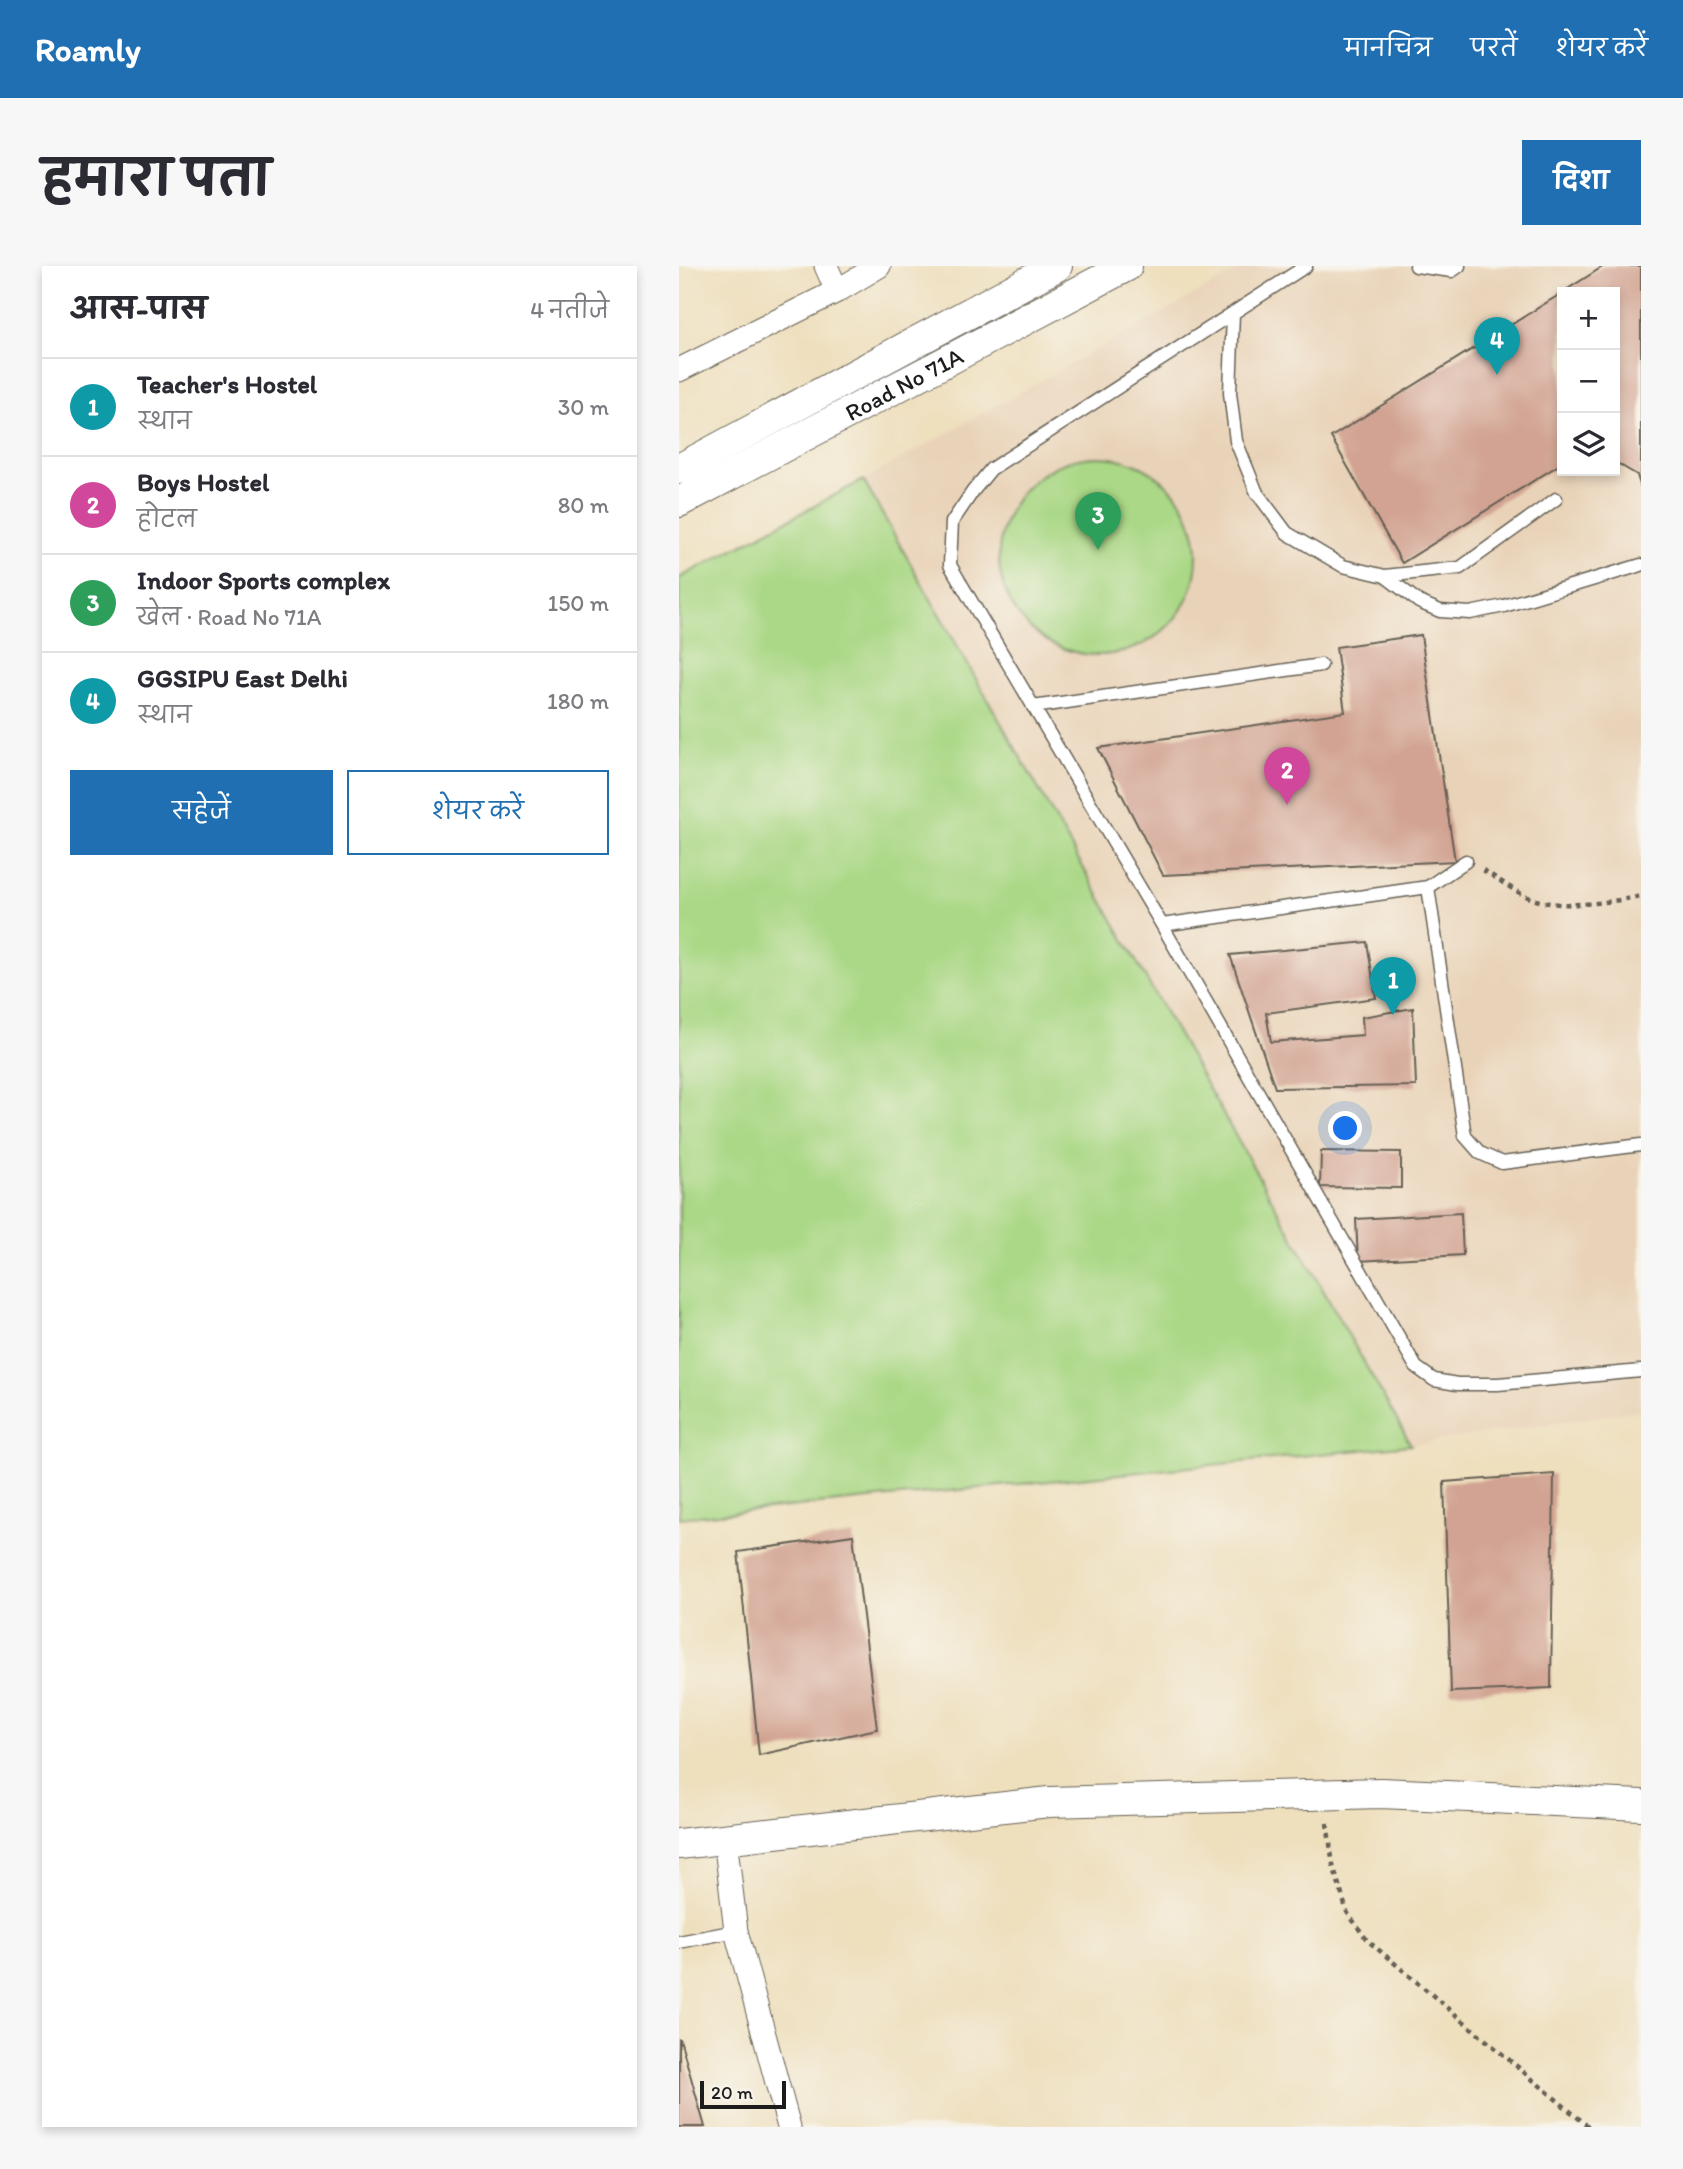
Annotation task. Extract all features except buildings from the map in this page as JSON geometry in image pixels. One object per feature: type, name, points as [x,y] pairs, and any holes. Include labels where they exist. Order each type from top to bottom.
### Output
[{"type":"street","points":[[826,266],[837,291]]},
{"type":"street","points":[[681,364],[837,291],[879,266]]},
{"type":"street","name":"Road No 71A","points":[[679,469],[1057,266]]},
{"type":"street","name":"Road No 71A","points":[[679,502],[1127,266]]},
{"type":"street","points":[[871,366],[886,393]]},
{"type":"street","points":[[679,1844],[1049,1802],[1381,1793],[1641,1805]]},
{"type":"street","points":[[725,1839],[736,1931],[789,2127]]},
{"type":"lane","points":[[1306,266],[991,469],[952,522],[950,565],[1162,925],[1416,1367],[1434,1380],[1457,1384],[1497,1384],[1641,1371]]},
{"type":"lane","points":[[1416,266],[1452,271],[1459,266]]},
{"type":"lane","points":[[1233,313],[1230,393],[1236,441],[1257,493],[1287,533],[1343,566],[1385,576],[1459,568],[1556,499]]},
{"type":"lane","points":[[1385,576],[1419,602],[1440,611],[1470,613],[1504,606],[1641,565]]},
{"type":"lane","points":[[1033,707],[1321,665]]},
{"type":"lane","points":[[1162,925],[1428,887],[1466,861]]},
{"type":"lane","points":[[1428,887],[1465,1136],[1480,1153],[1502,1163],[1641,1145]]},
{"type":"lane","points":[[679,1942],[736,1931]]},
{"type":"path","points":[[1466,861],[1537,901],[1572,904],[1619,901],[1641,896]]},
{"type":"path","points":[[1323,1794],[1333,1864],[1347,1912],[1367,1940],[1589,2127]]},
{"type":"shaded area","points":[[1246,266],[1641,266],[1641,1410],[1411,1445],[863,480]]},
{"type":"green space","points":[[1098,457],[1136,465],[1168,486],[1189,518],[1197,556],[1189,594],[1168,626],[1136,647],[1098,655],[1060,647],[1028,626],[1007,594],[999,556],[1007,518],[1028,486],[1060,465]]},
{"type":"green space","points":[[863,480],[1411,1445],[679,1518],[679,578]]},
{"type":"place","name":"GGSIPU East Delhi","points":[[1497,375]]},
{"type":"place","name":"Indoor Sports complex","points":[[1098,550]]},
{"type":"place","name":"Boys Hostel","points":[[1287,805]]},
{"type":"place","name":"Teacher's Hostel","points":[[1393,1015]]}]
